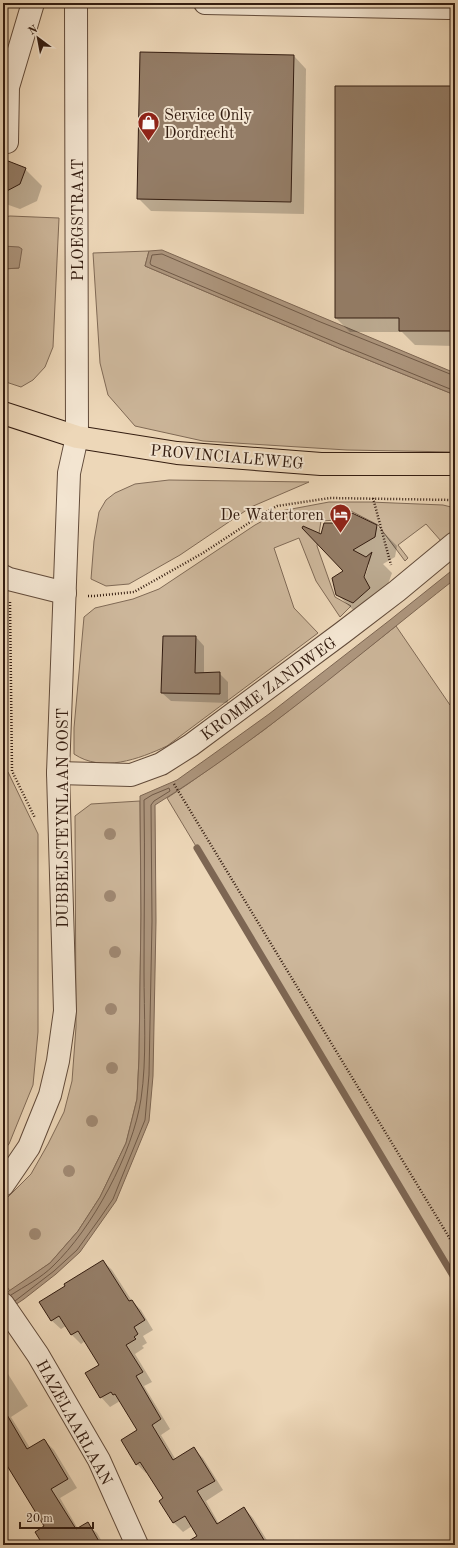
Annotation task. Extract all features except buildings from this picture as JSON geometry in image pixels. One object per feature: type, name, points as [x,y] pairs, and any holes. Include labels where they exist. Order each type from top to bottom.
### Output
[{"type":"main road","name":"PROVINCIALEWEG","points":[[3,413],[77,437],[177,453],[321,464],[455,464]]},
{"type":"street","points":[[3,140],[7,142],[8,87],[33,3]]},
{"type":"street","name":"PLOEGSTRAAT","points":[[76,3],[77,437]]},
{"type":"street","points":[[205,3],[451,7]]},
{"type":"street","name":"DUBBELSTEYNLAAN OOST","points":[[3,1186],[29,1147],[50,1095],[58,1061],[65,1011],[58,773],[69,473],[77,437]]},
{"type":"street","name":"KROMME ZANDWEG","points":[[58,773],[131,775],[161,764],[191,745],[397,591],[455,543]]},
{"type":"street","points":[[6,578],[65,593]]},
{"type":"street","name":"HAZELAARLAAN","points":[[6,1308],[38,1355],[99,1460],[137,1545]]},
{"type":"path","points":[[65,593],[94,596],[134,592],[203,553],[264,513],[278,506],[330,498],[455,500]]},
{"type":"path","points":[[373,498],[387,545],[397,591]]},
{"type":"path","points":[[6,578],[12,770],[36,820]]},
{"type":"path","points":[[170,778],[455,1247]]},
{"type":"shaded area","points":[[3,217],[59,218],[53,347],[45,367],[33,380],[21,387],[3,381],[3,269],[19,268],[6,246],[3,246]]},
{"type":"shaded area","points":[[149,251],[145,266],[341,349],[455,395],[455,452],[347,450],[203,441],[135,426],[108,395],[100,363],[93,253]]},
{"type":"shaded area","points":[[169,480],[309,482],[251,507],[180,555],[129,584],[106,586],[91,579],[94,541],[99,512],[106,500],[115,493],[135,484]]},
{"type":"shaded area","points":[[329,502],[443,505],[455,508],[455,531],[441,541],[426,524],[398,545],[408,558],[405,561],[378,525],[351,511],[337,520],[321,521],[317,546],[335,597],[351,606],[340,617],[316,581],[299,538],[274,548],[294,608],[318,633],[167,746],[145,755],[120,762],[96,763],[85,760],[74,754],[74,728],[84,617],[95,608],[133,599],[159,589],[255,525],[281,511]]},
{"type":"shaded area","points":[[396,626],[450,705],[455,702],[455,1278],[167,798],[264,730]]},
{"type":"shaded area","points":[[8,772],[38,834],[38,1032],[33,1085],[9,1144],[3,1151],[3,773]]},
{"type":"shaded area","points":[[140,801],[141,915],[139,1058],[137,1099],[126,1143],[100,1197],[78,1231],[50,1263],[10,1291],[3,1282],[3,1202],[31,1174],[64,1112],[72,1081],[76,1027],[75,816],[91,804]]},
{"type":"water","points":[[3,246],[19,247],[22,249],[19,268],[3,269]]},
{"type":"water","points":[[162,250],[455,373],[455,395],[341,349],[145,266],[149,251]]},
{"type":"water","points":[[455,568],[455,579],[345,667],[233,753],[155,805],[156,921],[153,1076],[149,1121],[116,1201],[80,1252],[56,1274],[3,1313],[3,1295],[50,1263],[78,1231],[100,1197],[126,1143],[137,1099],[139,1058],[141,915],[140,796],[177,780],[269,714]]},
{"type":"waterway","points":[[197,848],[455,1279]]},
{"type":"place","name":"Service Only Dordrecht","points":[[149,142]]},
{"type":"place","name":"De Watertoren","points":[[340,534]]}]
